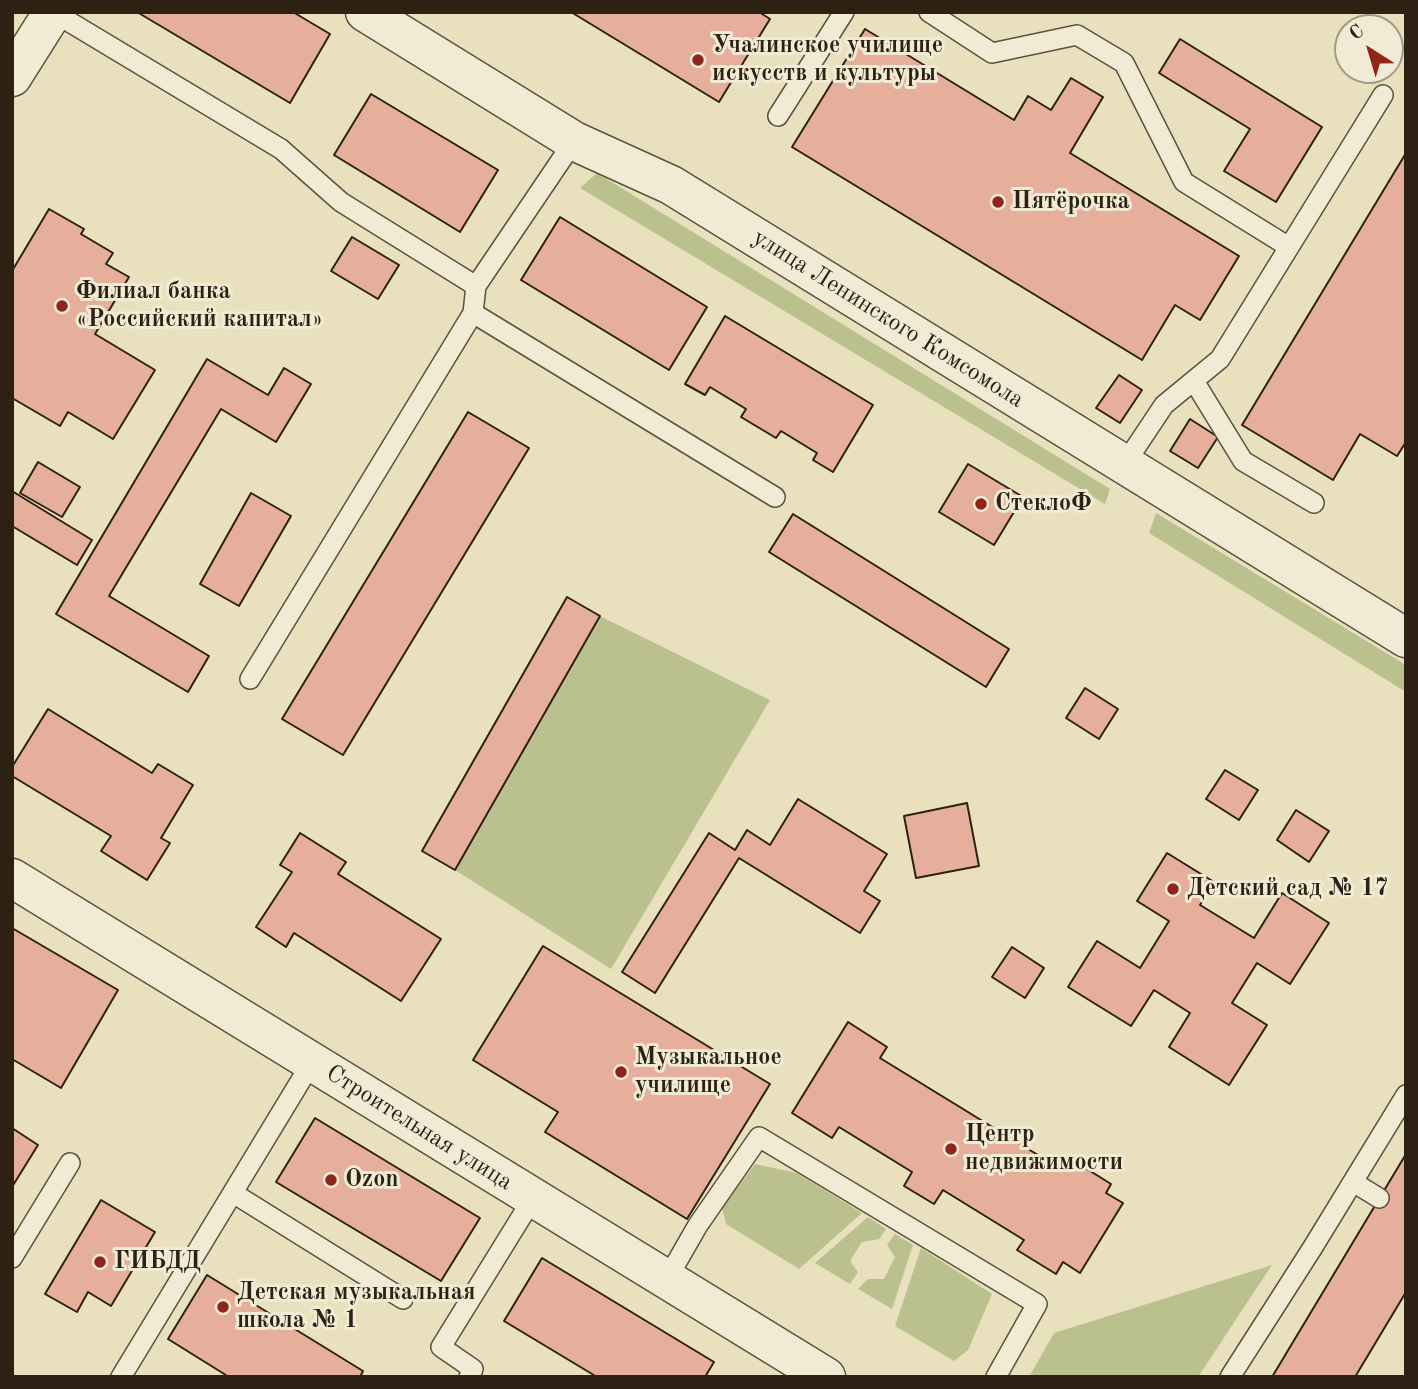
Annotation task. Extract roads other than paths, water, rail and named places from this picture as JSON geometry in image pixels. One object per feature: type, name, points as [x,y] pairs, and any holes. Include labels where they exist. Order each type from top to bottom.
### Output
[{"type":"street","points":[[12,77],[53,12]]},
{"type":"street","name":"улица Ленинского Комсомола","points":[[365,12],[574,141],[671,185],[1406,638]]},
{"type":"street","name":"Строительная улица","points":[[12,878],[826,1377]]},
{"type":"lane","points":[[53,12],[281,149],[341,202],[476,286]]},
{"type":"lane","points":[[778,116],[844,12]]},
{"type":"lane","points":[[929,12],[992,53],[1077,35],[1124,63],[1184,182],[1289,247]]},
{"type":"lane","points":[[1124,465],[1164,405],[1220,359],[1383,95]]},
{"type":"lane","points":[[250,679],[473,313],[476,286],[574,141]]},
{"type":"lane","points":[[473,313],[775,497]]},
{"type":"lane","points":[[1194,381],[1242,461],[1314,503]]},
{"type":"lane","points":[[121,1377],[312,1062]]},
{"type":"lane","points":[[1230,1377],[1406,1096]]},
{"type":"lane","points":[[667,1279],[698,1225],[759,1137],[1037,1304],[996,1377]]},
{"type":"lane","points":[[12,1258],[70,1163]]},
{"type":"lane","points":[[1353,1182],[1379,1198]]},
{"type":"lane","points":[[233,1193],[403,1299]]},
{"type":"lane","points":[[469,1377],[473,1369],[441,1347],[533,1198]]},
{"type":"place","name":"Учалинское училище искусств и культуры","points":[[698,60]]},
{"type":"place","name":"Пятёрочка","points":[[998,202]]},
{"type":"place","name":"Филиал банка «Российский капитал»","points":[[62,306]]},
{"type":"place","name":"СтеклоФ","points":[[981,504]]},
{"type":"place","name":"Детский сад № 17","points":[[1173,889]]},
{"type":"place","name":"Музыкальное училище","points":[[621,1072]]},
{"type":"place","name":"Центр недвижимости","points":[[951,1149]]},
{"type":"place","name":"Ozon","points":[[331,1180]]},
{"type":"place","name":"ГИБДД","points":[[100,1262]]},
{"type":"place","name":"Детская музыкальная школа № 1","points":[[223,1307]]}]
